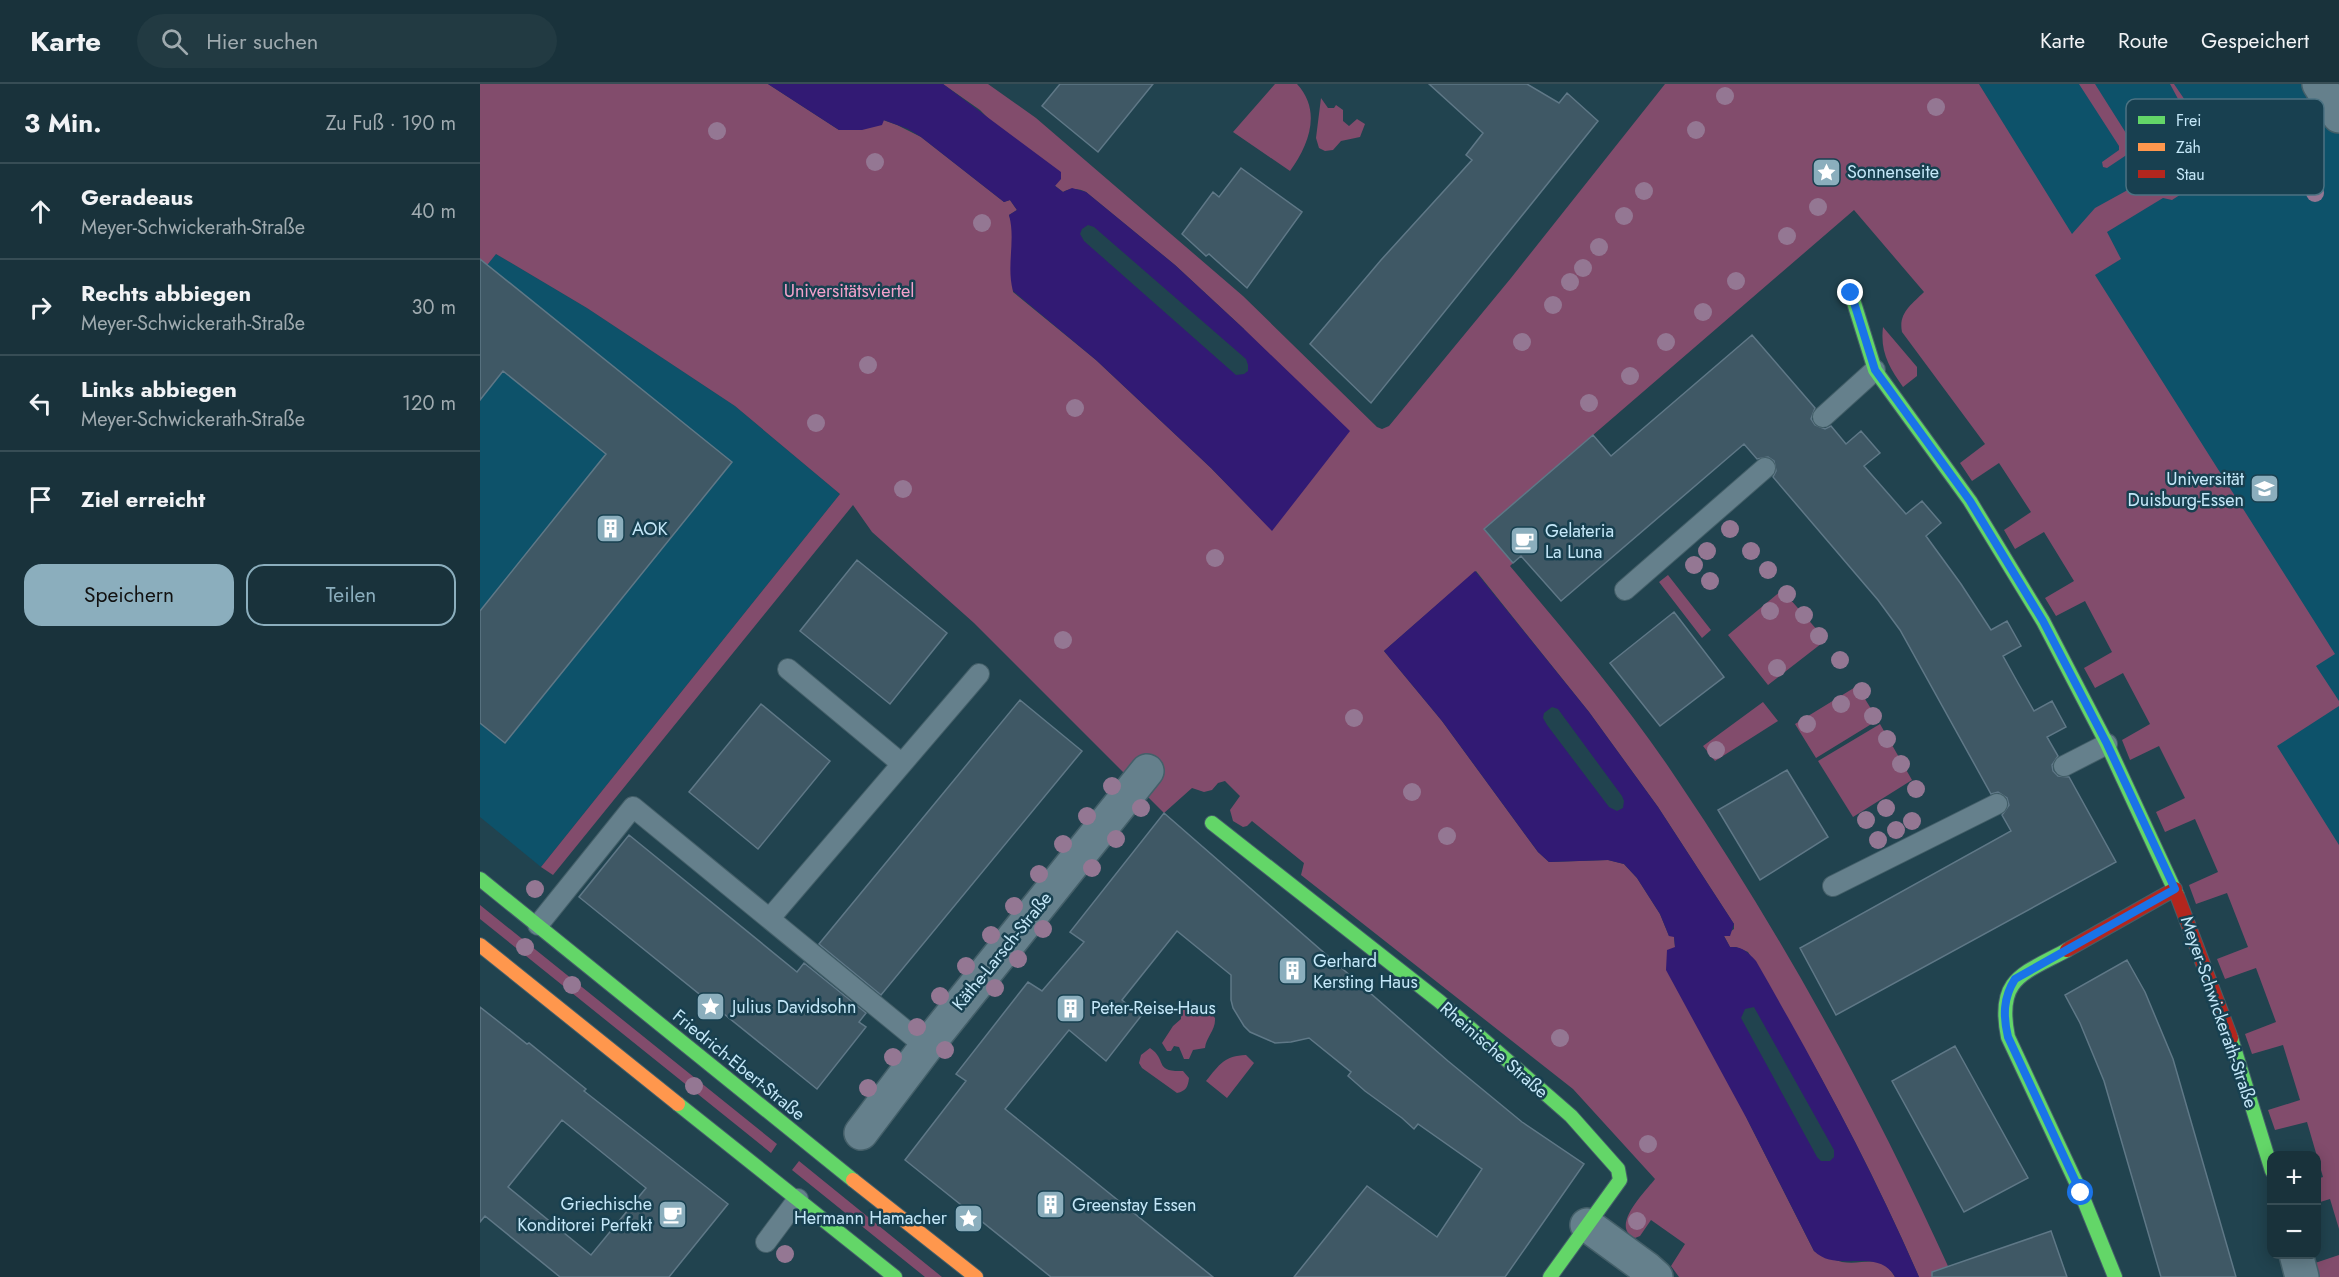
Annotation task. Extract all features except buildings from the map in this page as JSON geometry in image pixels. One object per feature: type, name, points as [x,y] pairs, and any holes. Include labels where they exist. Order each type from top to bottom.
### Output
[{"type":"street","points":[[2319,84],[2339,116]]},
{"type":"street","name":"Meyer-Schwickerath-Straße","points":[[1851,293],[1875,370],[1970,501],[2043,621],[2107,744],[2175,889],[2238,1056],[2267,1157]]},
{"type":"street","name":"Käthe-Larsch-Straße","points":[[861,1133],[926,1047],[1147,771]]},
{"type":"street","name":"Rheinische Straße","points":[[1212,823],[1439,1001],[1570,1116],[1618,1169],[1620,1180],[1550,1277]]},
{"type":"street","name":"Friedrich-Ebert-Straße","points":[[480,879],[801,1139],[976,1277]]},
{"type":"street","points":[[2115,1277],[2081,1193],[2008,1037],[2003,1017],[2008,990],[2015,979],[2175,889]]},
{"type":"street","points":[[480,945],[895,1277]]},
{"type":"street","points":[[1587,1225],[1656,1277]]},
{"type":"street","points":[[2297,1259],[2302,1277]]},
{"type":"lane","points":[[1823,417],[1875,370]]},
{"type":"lane","points":[[1625,590],[1765,468]]},
{"type":"lane","points":[[788,669],[902,764]]},
{"type":"lane","points":[[770,918],[979,674]]},
{"type":"lane","points":[[2064,766],[2107,744]]},
{"type":"lane","points":[[1833,886],[1997,804]]},
{"type":"lane","points":[[538,925],[633,807],[926,1047]]},
{"type":"lane","points":[[766,1242],[798,1200]]},
{"type":"shaded area","points":[[768,84],[943,84],[1061,172],[1061,179],[1055,186],[1063,192],[1072,188],[1086,192],[1175,265],[1350,431],[1272,531],[1211,468],[1096,360],[1013,291],[1010,272],[1012,234],[1009,215],[1017,210],[1010,200],[1004,202],[908,129],[884,120],[882,125],[862,130],[839,130]],"holes":[[[1088,225],[1094,227],[1246,359],[1248,371],[1236,375],[1084,241],[1080,234],[1082,229]]]},
{"type":"shaded area","name":"Universität Duisburg-Essen","points":[[1979,84],[2339,84],[2339,885],[2244,737],[2058,215]]},
{"type":"shaded area","points":[[491,251],[587,308],[735,406],[840,494],[541,867],[480,817],[480,265]]},
{"type":"shaded area","points":[[1475,571],[1589,712],[1658,807],[1734,924],[1730,936],[1724,936],[1730,947],[1745,950],[1756,961],[1842,1117],[1919,1277],[1895,1277],[1888,1268],[1878,1263],[1834,1260],[1814,1251],[1748,1121],[1666,970],[1667,950],[1675,947],[1674,937],[1669,936],[1660,914],[1637,878],[1624,864],[1608,860],[1549,862],[1538,852],[1442,721],[1384,651]],"holes":[[[1552,707],[1558,709],[1622,796],[1623,808],[1617,811],[1609,807],[1547,725],[1543,718],[1544,713]],[[1754,1007],[1834,1150],[1834,1157],[1830,1161],[1821,1161],[1817,1157],[1741,1018],[1745,1009]]]},
{"type":"green space","name":"Universitätsviertel","points":[[480,84],[768,84],[839,130],[883,120],[921,137],[1004,202],[1010,200],[1017,210],[1009,215],[1014,230],[1011,259],[1013,292],[1096,360],[1211,468],[1272,530],[1244,329],[1175,265],[1086,192],[1074,189],[1063,192],[1054,185],[980,110],[943,84],[988,84],[1036,118],[1243,296],[1377,427],[1382,429],[1389,426],[1511,278],[1665,84],[1979,84],[2072,234],[2095,208],[2126,191],[2126,195],[2180,195],[2172,200],[2163,198],[2107,232],[2121,259],[2095,275],[2335,654],[2316,666],[2339,701],[2339,706],[2277,746],[2339,845],[2339,1229],[2330,1199],[2321,1202],[2321,1178],[2323,1177],[2321,1151],[2315,1151],[2307,1122],[2275,1130],[2268,1110],[2300,1100],[2283,1045],[2252,1054],[2245,1034],[2276,1022],[2256,968],[2225,979],[2217,959],[2248,947],[2227,893],[2196,904],[2189,885],[2218,872],[2195,819],[2165,832],[2156,812],[2185,798],[2159,746],[2130,760],[2122,740],[2150,724],[2123,673],[2095,688],[2084,668],[2112,652],[2085,601],[2056,616],[2045,598],[2074,581],[2044,532],[2015,549],[2004,530],[2031,512],[1999,463],[1972,481],[1960,463],[1985,444],[1902,332],[1904,314],[1924,292],[1854,210],[1484,529],[1513,563],[1510,566],[1639,725],[1755,900],[1860,1085],[1953,1277],[1919,1277],[1881,1193],[1795,1031],[1748,952],[1730,947],[1724,936],[1734,929],[1734,924],[1658,807],[1589,712],[1476,571],[1384,651],[1442,721],[1538,852],[1549,862],[1608,860],[1624,864],[1637,878],[1660,914],[1669,936],[1674,936],[1675,947],[1748,1121],[1814,1251],[1842,1262],[1878,1262],[1890,1269],[1895,1277],[1679,1277],[1671,1266],[1685,1244],[1651,1220],[1640,1236],[1635,1238],[1628,1233],[1626,1226],[1627,1218],[1637,1200],[1655,1179],[1573,1089],[1301,875],[1304,863],[1252,821],[1243,827],[1233,821],[1230,810],[1240,796],[1225,781],[1218,783],[1212,790],[1204,792],[1192,788],[1164,813],[974,623],[872,532],[853,505],[553,875],[541,867],[840,494],[735,406],[587,308],[496,254],[480,274]]},
{"type":"green space","points":[[1275,84],[1297,84],[1305,94],[1309,105],[1311,117],[1307,139],[1290,171],[1233,132]]},
{"type":"green space","points":[[2079,84],[2095,84],[2126,133],[2126,155],[2107,168],[2103,167],[2102,162],[2119,150],[2119,146]]},
{"type":"green space","points":[[2170,84],[2174,84],[2184,99],[2178,99]]},
{"type":"green space","points":[[1321,98],[1328,108],[1334,108],[1336,105],[1343,110],[1343,121],[1349,126],[1357,119],[1365,124],[1360,137],[1341,141],[1333,150],[1325,151],[1319,148],[1316,138]]},
{"type":"green space","points":[[1883,327],[1917,367],[1917,376],[1903,387],[1884,352]]},
{"type":"green space","points":[[1668,575],[1711,630],[1702,638],[1659,582]]},
{"type":"green space","points":[[1782,590],[1826,640],[1768,685],[1728,635]]},
{"type":"green space","points":[[1857,686],[1878,720],[1816,758],[1795,724]]},
{"type":"green space","points":[[1763,702],[1778,721],[1715,761],[1703,746]]},
{"type":"green space","points":[[1880,724],[1912,780],[1853,817],[1818,761]]},
{"type":"green space","points":[[480,905],[777,1144],[771,1153],[480,919]]},
{"type":"green space","points":[[1186,1004],[1202,1008],[1215,1018],[1205,1048],[1193,1050],[1189,1059],[1184,1059],[1179,1047],[1174,1046],[1171,1051],[1167,1051],[1162,1043],[1173,1026],[1181,1019],[1181,1008]]},
{"type":"green space","points":[[1150,1048],[1159,1057],[1164,1067],[1168,1070],[1183,1071],[1189,1078],[1184,1090],[1177,1093],[1142,1068],[1139,1063],[1141,1055]]},
{"type":"green space","points":[[1246,1055],[1254,1063],[1227,1098],[1206,1081],[1227,1059]]},
{"type":"green space","points":[[799,1161],[942,1277],[925,1277],[792,1170]]},
{"type":"green space","points":[[2339,1255],[2339,1277],[2319,1277],[2315,1263]]},
{"type":"traffic: fast","points":[[1851,293],[1875,370],[1970,501],[2043,621],[2107,744],[2177,895]]},
{"type":"traffic: fast","points":[[1212,823],[1439,1001],[1571,1116],[1618,1169],[1620,1180],[1550,1277]]},
{"type":"traffic: fast","points":[[480,879],[853,1180]]},
{"type":"traffic: fast","points":[[2067,950],[2016,980],[2006,1002],[2005,1017],[2008,1037],[2081,1193],[2115,1277]]},
{"type":"traffic: fast","points":[[2231,1038],[2267,1155]]},
{"type":"traffic: fast","points":[[678,1104],[895,1277]]},
{"type":"traffic: slow","points":[[480,945],[678,1104]]},
{"type":"traffic: slow","points":[[853,1180],[976,1277]]},
{"type":"traffic: jam","points":[[2067,950],[2175,889]]},
{"type":"traffic: jam","points":[[2177,895],[2231,1038]]},
{"type":"place","name":"Sonnenseite","points":[[1826,172]]},
{"type":"place","name":"Universität Duisburg-Essen","points":[[2265,489]]},
{"type":"place","name":"AOK","points":[[611,529]]},
{"type":"place","name":"Gelateria La Luna","points":[[1524,541]]},
{"type":"place","name":"Gerhard Kersting Haus","points":[[1292,971]]},
{"type":"place","name":"Julius Davidsohn","points":[[711,1007]]},
{"type":"place","name":"Peter-Reise-Haus","points":[[1070,1008]]},
{"type":"place","name":"Greenstay Essen","points":[[1051,1205]]},
{"type":"place","name":"Griechische Konditorei Perfekt","points":[[673,1214]]},
{"type":"place","name":"Hermann Hamacher","points":[[968,1218]]},
{"type":"route","points":[[1851,293],[1875,370],[1970,501],[2043,621],[2107,744],[2175,889],[2015,979],[2008,990],[2003,1017],[2008,1037],[2081,1193]]}]
